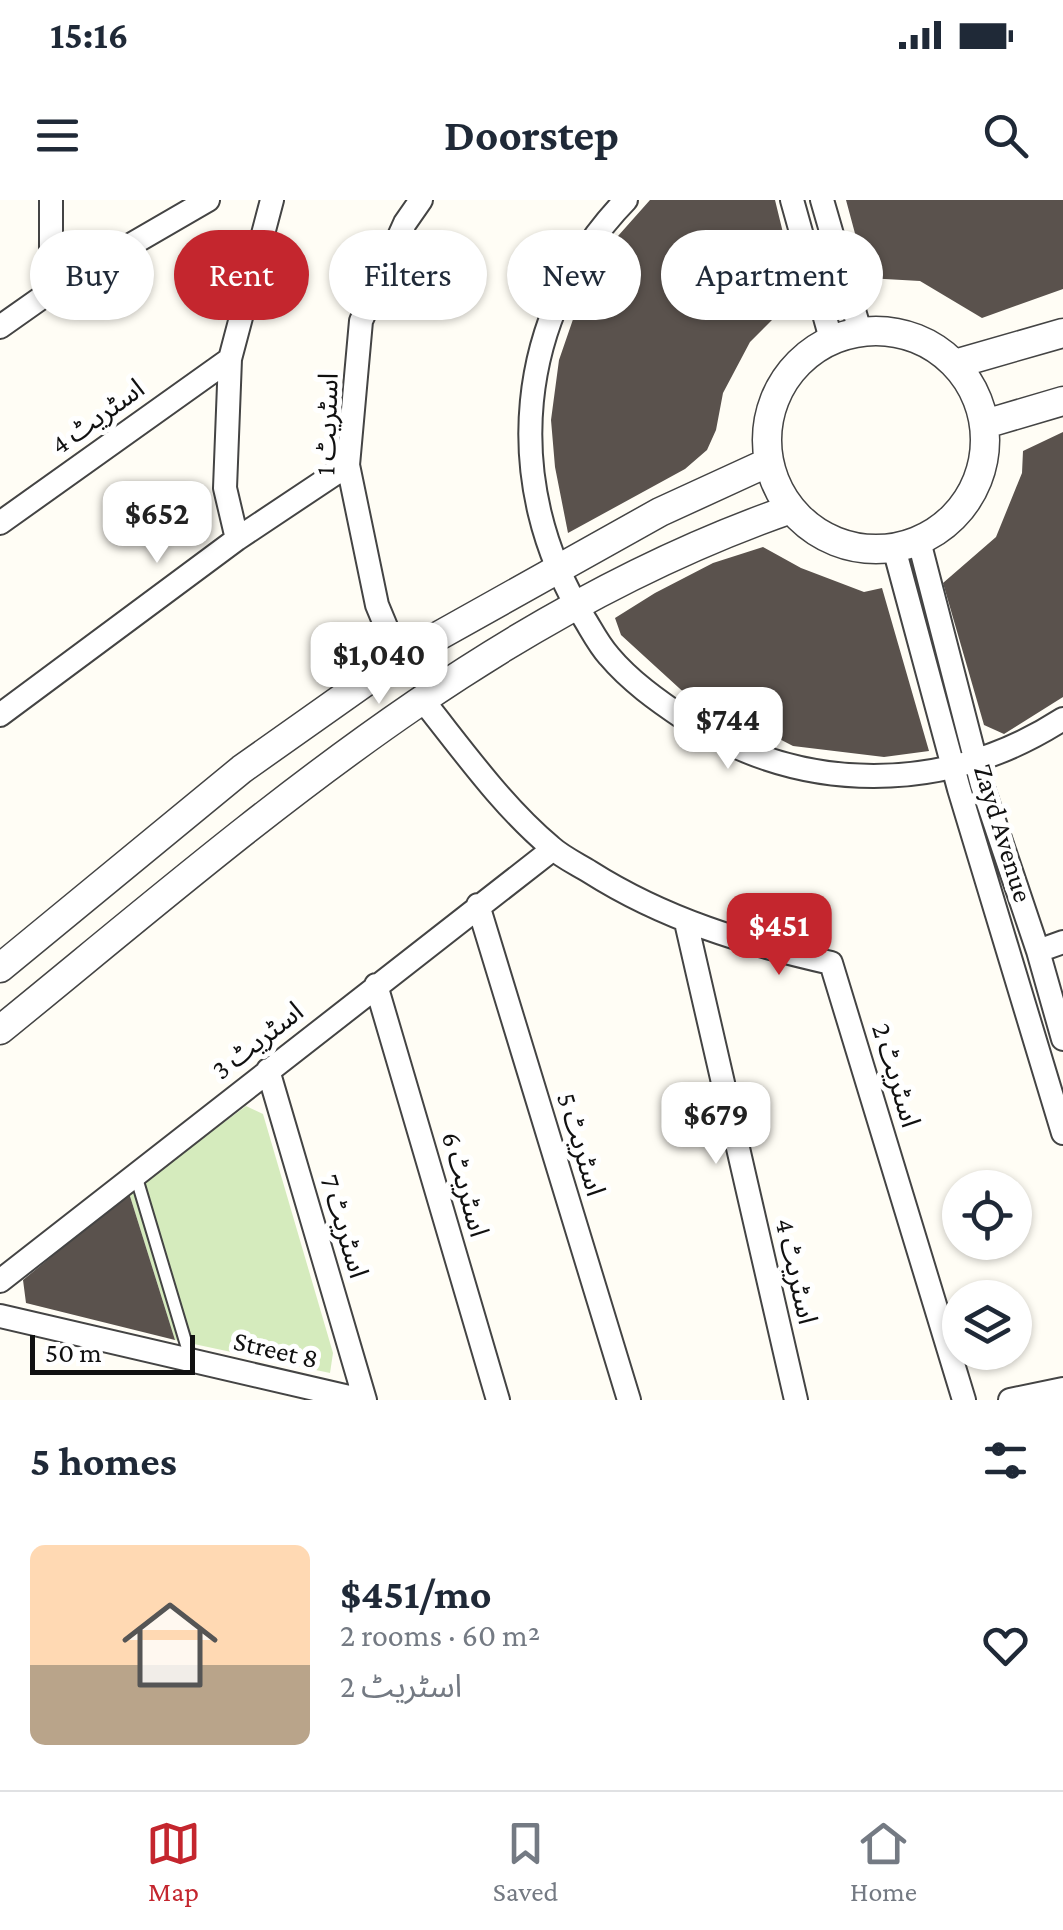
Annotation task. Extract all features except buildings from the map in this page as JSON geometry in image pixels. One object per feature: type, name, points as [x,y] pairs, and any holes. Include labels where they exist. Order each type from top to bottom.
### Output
[{"type":"street","points":[[51,200],[51,230]]},
{"type":"street","points":[[142,230],[170,211],[208,200]]},
{"type":"street","points":[[237,539],[225,488],[230,358],[272,200]]},
{"type":"street","name":"اسٹریٹ 1","points":[[399,658],[377,605],[348,465],[361,321],[405,223],[420,200]]},
{"type":"street","points":[[626,200],[597,230],[557,296],[533,391],[528,450],[540,518],[557,569],[608,656],[654,699],[718,740],[795,769],[876,778],[924,774],[1015,746],[1063,719]]},
{"type":"street","points":[[792,200],[832,339]]},
{"type":"street","points":[[822,200],[860,331]]},
{"type":"street","points":[[0,327],[30,306]]},
{"type":"street","points":[[860,331],[894,332],[928,343],[955,364],[974,392],[985,424],[985,452],[978,481],[954,516],[906,545],[865,549],[837,542],[812,528],[791,509],[777,486],[769,462],[766,432],[772,403],[786,377],[806,355],[832,339],[860,331]]},
{"type":"street","points":[[955,364],[1063,333]]},
{"type":"street","name":"اسٹریٹ 4","points":[[0,523],[230,358]]},
{"type":"street","points":[[985,424],[1063,401]]},
{"type":"street","points":[[0,968],[242,768],[399,658],[660,512],[769,462]]},
{"type":"street","points":[[0,715],[237,539],[348,465]]},
{"type":"street","points":[[0,1030],[274,808],[421,698],[576,604],[674,555],[791,509]]},
{"type":"street","name":"Zayd Avenue","points":[[906,545],[1063,1133]]},
{"type":"street","name":"اسٹریٹ 2","points":[[421,698],[502,799],[553,849],[616,888],[686,922],[770,949],[831,963],[964,1400]]},
{"type":"street","name":"Zayd Avenue","points":[[964,763],[1038,951],[1063,1039]]},
{"type":"street","name":"اسٹریٹ 3","points":[[0,1281],[553,849]]},
{"type":"street","name":"اسٹریٹ 5","points":[[478,905],[629,1400]]},
{"type":"street","name":"اسٹریٹ 4","points":[[686,922],[796,1400]]},
{"type":"street","points":[[1038,951],[1063,942]]},
{"type":"street","name":"اسٹریٹ 6","points":[[376,985],[498,1400]]},
{"type":"street","name":"اسٹریٹ 7","points":[[268,1070],[364,1400]]},
{"type":"street","name":"Street 8","points":[[0,1316],[364,1400]]},
{"type":"street","points":[[1010,1400],[1063,1389]]},
{"type":"lane","points":[[135,1173],[191,1360]]},
{"type":"green space","points":[[246,1106],[263,1114],[333,1353],[330,1373],[175,1340],[129,1193]]}]
